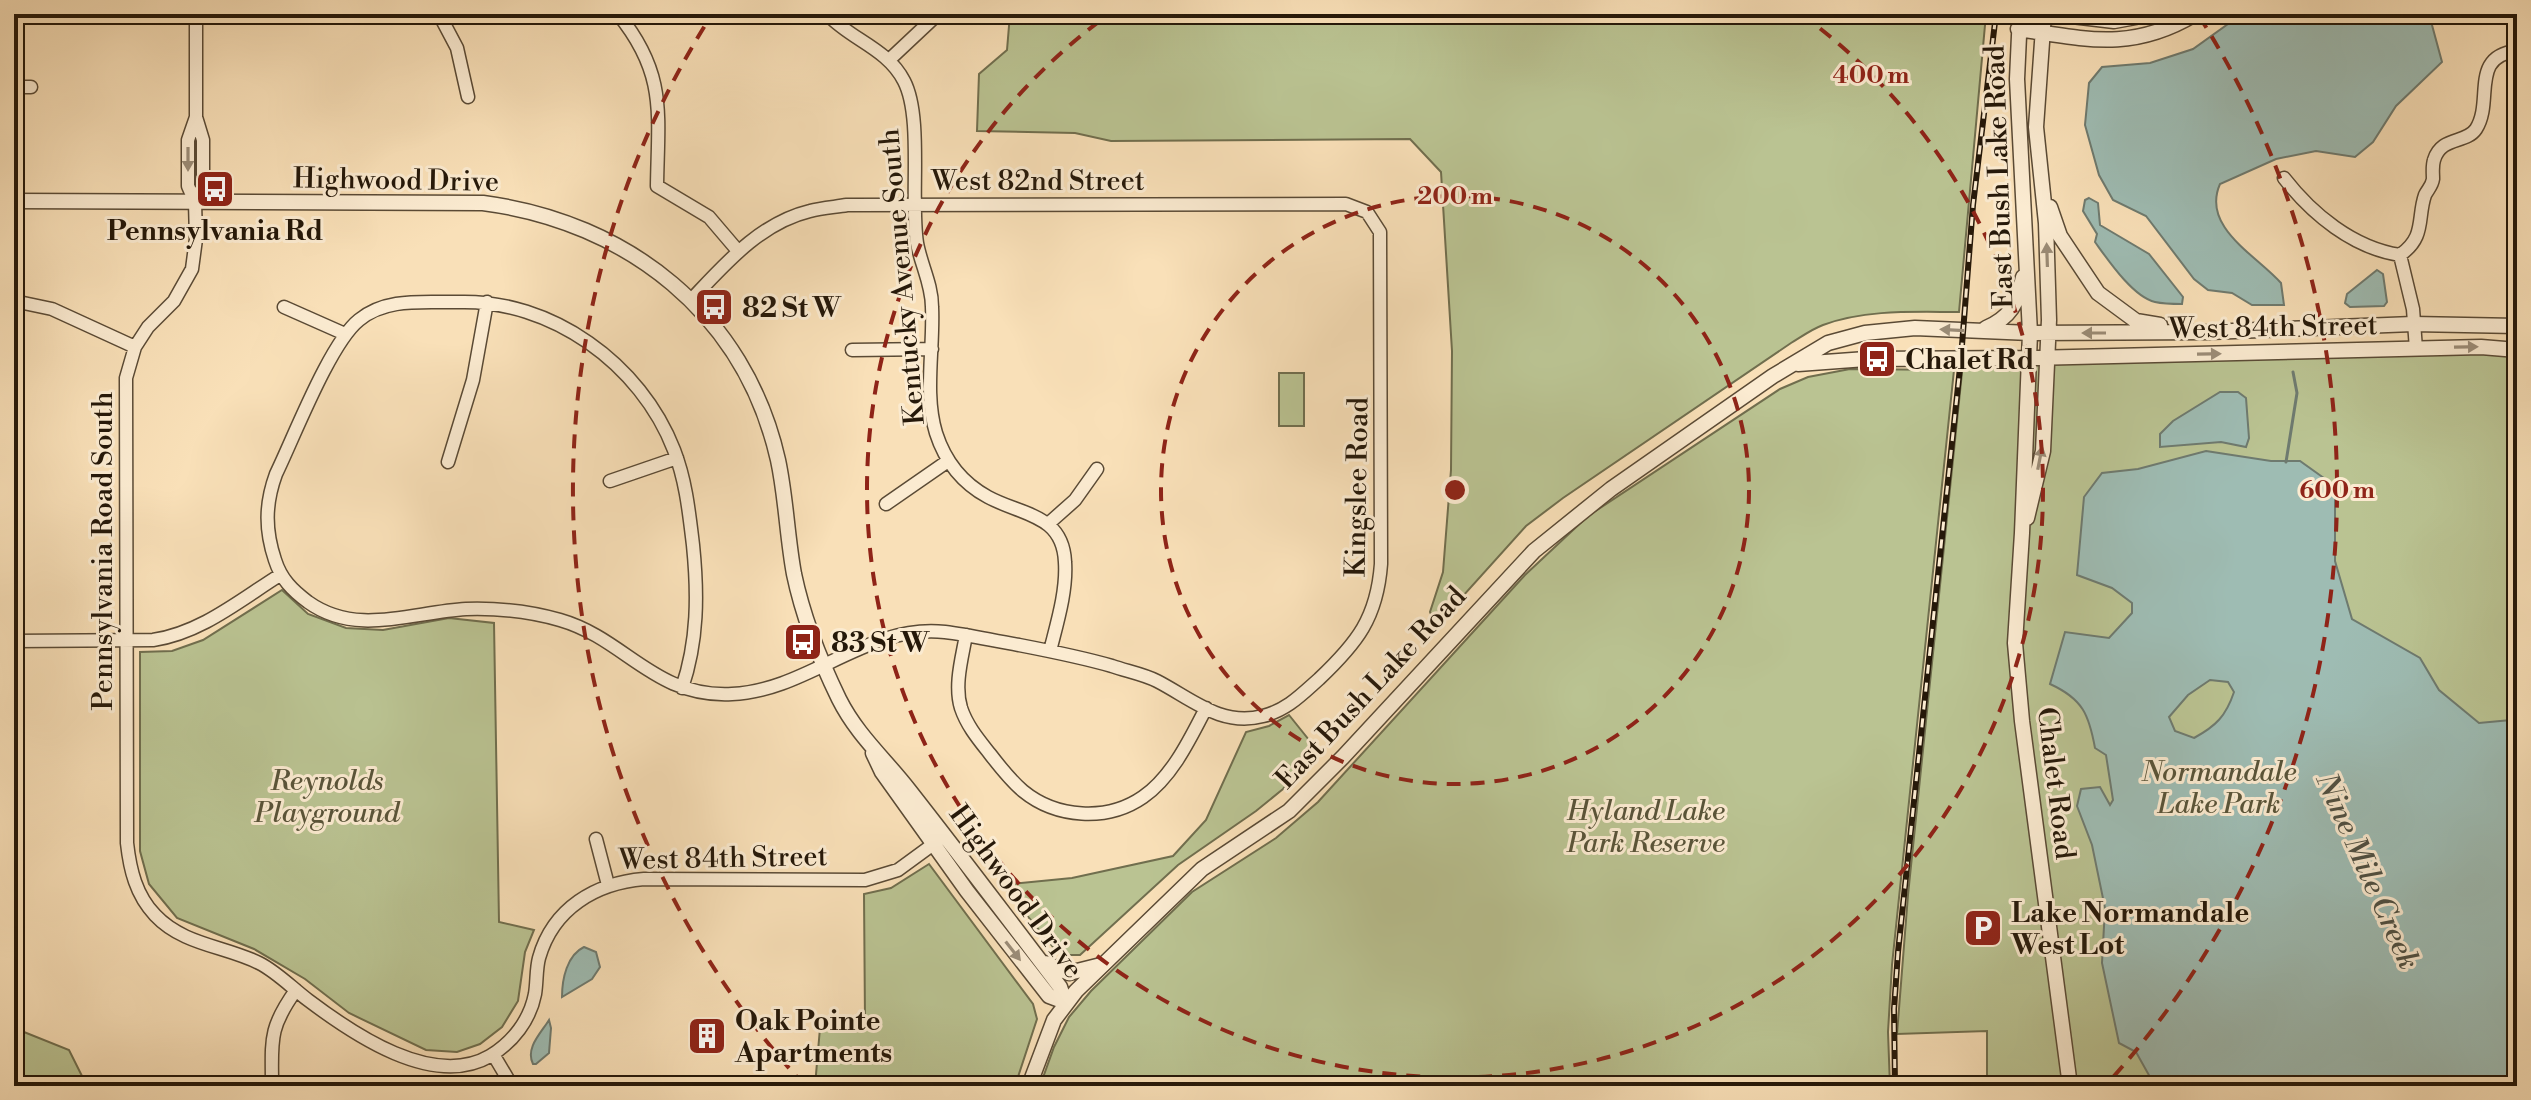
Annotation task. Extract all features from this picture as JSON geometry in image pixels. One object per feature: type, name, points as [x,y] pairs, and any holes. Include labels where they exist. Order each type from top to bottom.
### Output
[{"type":"street","points":[[196,14],[228,14]]},
{"type":"street","name":"Pennsylvania Road South","points":[[155,915],[143,899],[130,871],[125,398],[126,378],[135,347],[148,327],[174,301],[192,269],[196,239],[195,202],[203,186],[203,140],[196,117],[196,14]]},
{"type":"street","points":[[439,14],[457,48],[468,97]]},
{"type":"street","points":[[618,14],[653,70],[658,99],[657,186],[709,217],[738,251]]},
{"type":"street","name":"Kentucky Avenue South","points":[[827,14],[847,33],[889,60],[905,82],[910,100],[917,244],[932,291],[932,416],[948,461],[972,487],[989,498],[1028,512],[1048,524]]},
{"type":"street","points":[[889,60],[938,14]]},
{"type":"street","name":"East Bush Lake Road","points":[[2044,14],[2036,127],[2044,191],[2048,333]]},
{"type":"street","points":[[2055,14],[2114,21],[2152,14]]},
{"type":"street","points":[[2019,21],[2041,32],[2091,39],[2136,38],[2157,33],[2195,14]]},
{"type":"street","points":[[2284,178],[2295,193],[2331,225],[2383,252],[2400,255],[2408,249],[2420,227],[2426,194],[2433,183],[2433,162],[2437,152],[2445,144],[2470,136],[2475,131],[2489,65],[2497,57],[2516,51],[2517,16]]},
{"type":"street","name":"East Bush Lake Road","points":[[1029,1086],[1048,1031],[1065,1002],[1202,869],[1289,811],[1534,551],[1564,525],[1773,376],[1828,343],[1865,333],[1915,328],[2030,333],[2020,143],[2019,21]]},
{"type":"street","points":[[14,87],[31,87]]},
{"type":"street","points":[[2044,191],[2060,236],[2098,293],[2136,321],[2208,332]]},
{"type":"street","name":"Highwood Drive","points":[[14,201],[483,203],[529,210],[590,231],[625,248],[657,269],[691,300],[734,354],[752,387],[778,459],[795,576],[823,665],[853,724],[872,749],[882,772],[1038,958],[1060,987],[1065,1002]]},
{"type":"street","name":"West 82nd Street","points":[[691,300],[738,251],[778,223],[809,211],[847,205],[1346,204],[1367,212]]},
{"type":"street","name":"Kingslee Road","points":[[1206,708],[1236,719],[1265,716],[1293,703],[1350,649],[1368,620],[1379,587],[1382,402],[1380,232],[1367,212]]},
{"type":"street","points":[[1980,331],[2001,322],[2015,305],[2027,253]]},
{"type":"street","points":[[2400,255],[2413,309],[2416,349]]},
{"type":"street","points":[[14,301],[52,309],[135,347]]},
{"type":"street","points":[[682,688],[694,638],[697,582],[689,508],[677,458],[644,394],[600,350],[547,319],[518,309],[487,302],[391,304],[359,320],[345,334],[269,492],[268,531],[280,575],[294,592],[317,608],[340,618],[366,622],[489,608],[515,610],[563,621],[590,633],[660,679],[682,688],[707,694],[757,691],[884,638],[926,630],[966,635],[1050,651],[1107,665],[1154,680],[1206,708],[1171,769],[1142,798],[1102,813],[1082,814],[1060,810],[1041,803],[1023,791],[966,721],[958,688],[966,635]]},
{"type":"street","points":[[448,462],[473,380],[487,302]]},
{"type":"street","points":[[284,307],[345,334]]},
{"type":"street","name":"West 84th Street","points":[[2030,333],[2208,332],[2413,324],[2517,326]]},
{"type":"street","name":"Chalet Road","points":[[2030,333],[2022,533],[2015,620],[2017,666],[2070,1086]]},
{"type":"street","name":"Chalet Road","points":[[2022,533],[2043,451],[2048,333]]},
{"type":"street","name":"West 84th Street","points":[[2030,358],[2481,347],[2517,350]]},
{"type":"street","points":[[852,350],[932,349]]},
{"type":"street","name":"East Bush Lake Road","points":[[1794,365],[1866,359],[2030,358]]},
{"type":"street","points":[[610,481],[677,458]]},
{"type":"street","points":[[886,504],[948,461]]},
{"type":"street","points":[[1050,651],[1065,575],[1065,559],[1062,544],[1048,524],[1075,500],[1097,469]]},
{"type":"street","points":[[14,641],[169,638],[194,630],[280,575]]},
{"type":"street","points":[[596,839],[608,885]]},
{"type":"street","name":"Highwood Drive","points":[[939,840],[1049,996],[1065,1002]]},
{"type":"street","name":"West 84th Street","points":[[155,915],[186,938],[261,964],[342,1024],[376,1043],[426,1065],[458,1066],[493,1054],[511,1039],[530,1011],[539,959],[546,939],[557,922],[586,895],[608,885],[644,879],[865,880],[898,870],[939,840]]},
{"type":"street","points":[[1038,958],[1069,973],[1105,964]]},
{"type":"street","points":[[272,1086],[274,1029],[280,1011],[296,990]]},
{"type":"street","points":[[493,1054],[512,1086]]},
{"type":"green space","points":[[1010,14],[1986,14],[1959,312],[1891,312],[1856,316],[1807,333],[1526,526],[1436,626],[1430,612],[1443,572],[1451,470],[1452,351],[1441,172],[1410,139],[1111,141],[1075,133],[977,131],[979,74],[1007,50]]},
{"type":"green space","name":"Normandale Lake Park","points":[[2486,352],[2517,355],[2517,1086],[1987,1086],[1987,1031],[1897,1034],[1908,895],[1963,363]]},
{"type":"green space","name":"Hyland Lake Park Reserve","points":[[1850,369],[1954,370],[1892,965],[1888,1032],[1890,1086],[1040,1086],[1069,1017],[1091,991],[1192,892],[1276,838],[1318,802],[1525,575],[1588,516],[1780,389],[1808,377]]},
{"type":"green space","points":[[1279,373],[1304,373],[1304,426],[1279,426]]},
{"type":"green space","name":"Reynolds Playground","points":[[282,590],[308,614],[346,628],[383,630],[449,618],[494,623],[499,922],[534,930],[525,952],[518,1001],[502,1027],[480,1044],[457,1052],[426,1050],[349,1013],[305,979],[254,949],[177,918],[149,884],[140,851],[140,652],[172,651],[203,640]]},
{"type":"green space","points":[[1289,715],[1317,750],[1283,789],[1178,865],[1080,955],[1067,955],[1053,947],[1002,885],[1072,878],[1173,856],[1206,820],[1246,732],[1269,726]]},
{"type":"green space","points":[[929,864],[1033,1004],[1037,1019],[1015,1086],[815,1086],[820,1028],[865,1020],[864,894],[891,888]]},
{"type":"green space","points":[[14,1028],[69,1050],[87,1086],[14,1086]]},
{"type":"water","points":[[2242,14],[2429,14],[2442,62],[2396,106],[2373,142],[2355,157],[2316,151],[2276,159],[2220,184],[2216,199],[2224,227],[2281,283],[2284,305],[2252,305],[2232,293],[2208,290],[2194,279],[2146,216],[2113,200],[2099,175],[2085,125],[2089,83],[2102,67],[2150,63],[2193,49]]},
{"type":"water","points":[[2089,198],[2098,203],[2100,225],[2149,254],[2183,297],[2182,304],[2158,303],[2147,299],[2122,277],[2095,242],[2097,234],[2083,211],[2085,200]]},
{"type":"water","points":[[2377,270],[2383,274],[2387,302],[2384,306],[2350,307],[2345,303],[2347,294]]},
{"type":"water","points":[[2220,392],[2238,392],[2246,398],[2249,438],[2246,447],[2221,442],[2160,447],[2160,434],[2173,421]]},
{"type":"water","points":[[2206,451],[2271,461],[2300,461],[2335,486],[2335,561],[2352,619],[2420,658],[2439,690],[2479,723],[2511,720],[2517,715],[2517,1086],[2155,1086],[2136,1052],[2119,1043],[2102,963],[2105,908],[2092,845],[2077,806],[2081,789],[2100,787],[2110,805],[2113,800],[2106,755],[2095,748],[2083,709],[2070,696],[2050,684],[2065,632],[2109,638],[2132,613],[2132,603],[2112,588],[2077,575],[2084,497],[2102,473],[2138,469]],"holes":[[[2210,680],[2228,682],[2234,692],[2224,714],[2214,724],[2194,738],[2175,731],[2169,717],[2188,695]]]},
{"type":"water","points":[[584,947],[596,952],[600,967],[592,979],[562,997],[567,968],[573,956]]},
{"type":"water","points":[[549,1020],[549,1053],[533,1064],[532,1046]]},
{"type":"waterway","name":"Nine Mile Creek","points":[[2286,462],[2297,393],[2293,372]]},
{"type":"railway","points":[[1895,1086],[1894,1009],[1898,952],[1961,358],[1973,205],[1996,14]]},
{"type":"place","name":"Pennsylvania Rd","points":[[215,189]]},
{"type":"place","name":"82 St W","points":[[714,307]]},
{"type":"place","name":"Chalet Rd","points":[[1877,359]]},
{"type":"place","name":"83 St W","points":[[803,642]]},
{"type":"place","name":"Lake Normandale West Lot","points":[[1983,928]]},
{"type":"place","name":"Oak Pointe Apartments","points":[[707,1036]]}]
